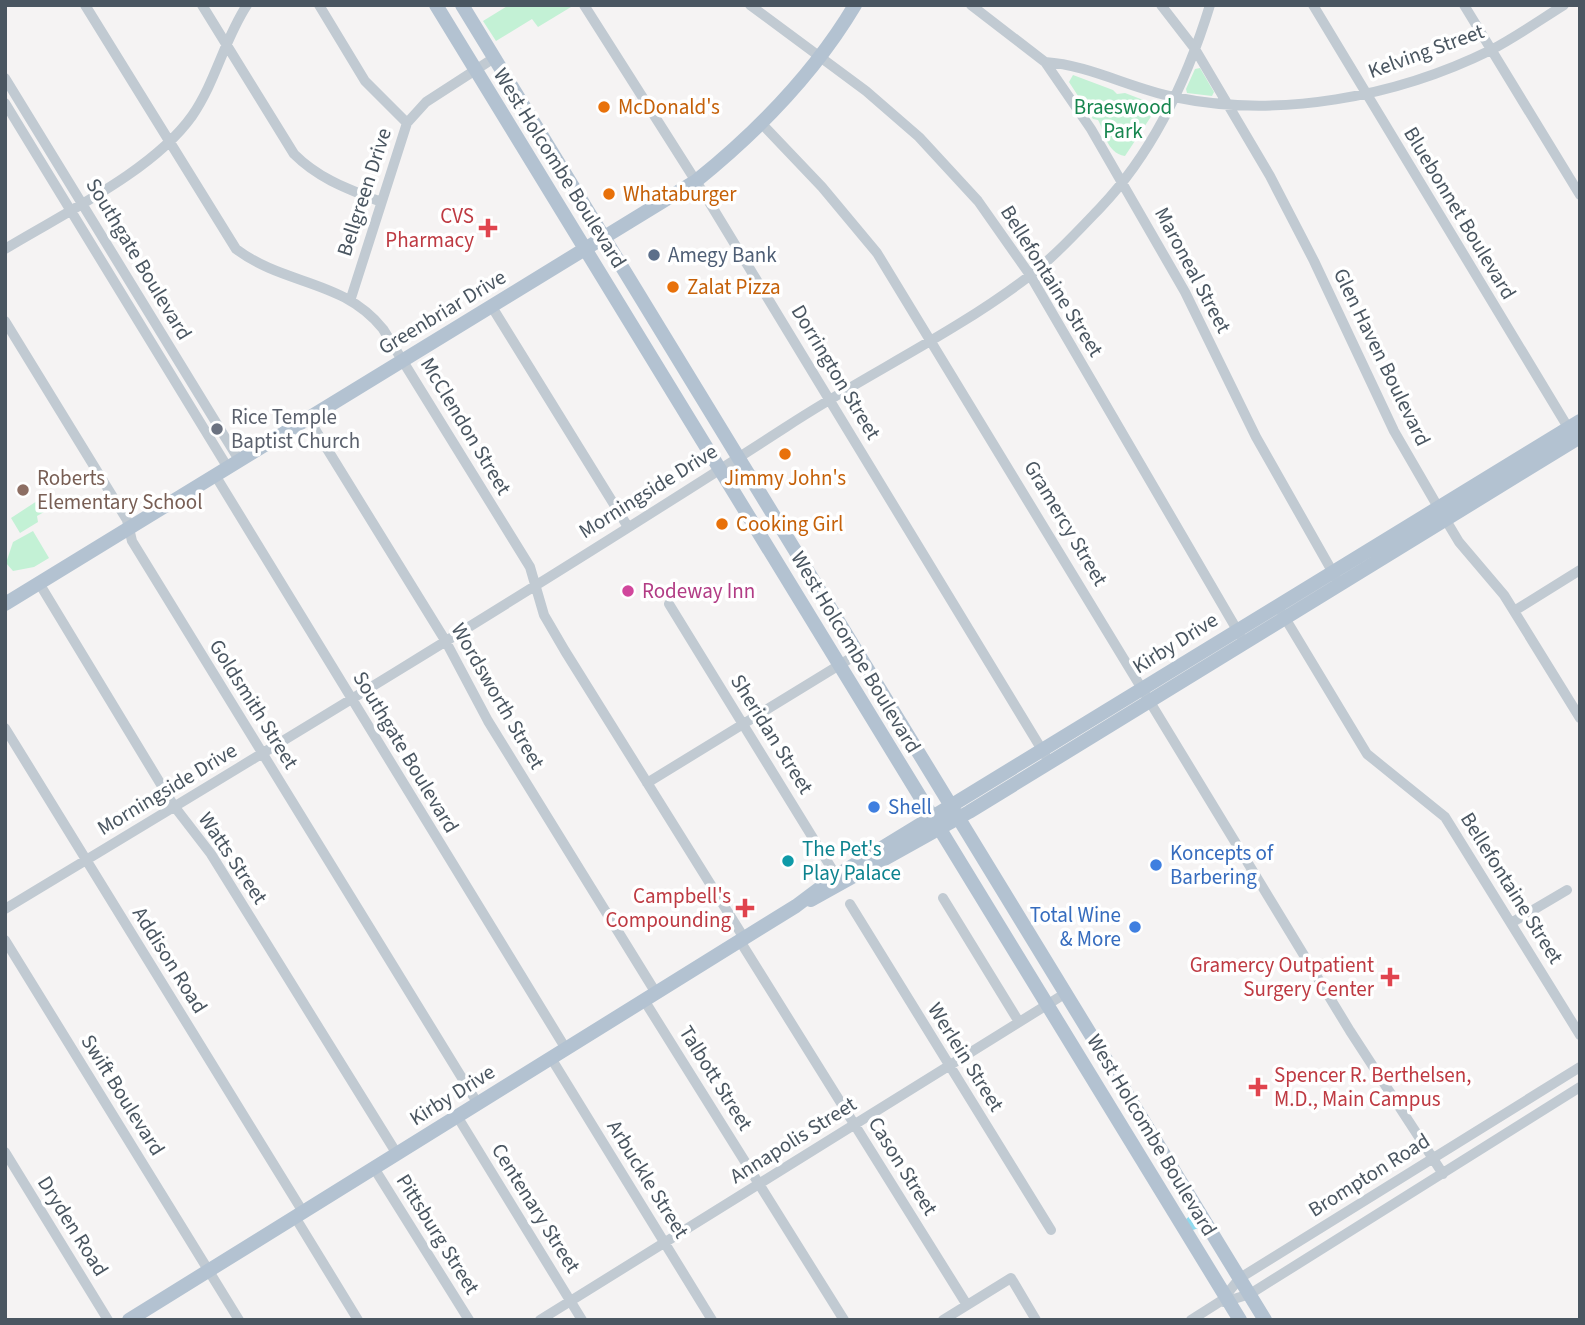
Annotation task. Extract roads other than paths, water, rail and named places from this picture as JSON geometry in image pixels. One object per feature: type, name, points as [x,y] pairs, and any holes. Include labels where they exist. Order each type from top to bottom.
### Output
[{"type":"main road","name":"West Holcombe Boulevard","points":[[436,5],[1240,1320]]},
{"type":"main road","name":"West Holcombe Boulevard","points":[[462,5],[1265,1320]]},
{"type":"main road","name":"Greenbriar Drive","points":[[5,604],[696,181],[762,124],[821,57],[855,5]]},
{"type":"main road","points":[[522,145],[531,144],[544,159],[554,156]]},
{"type":"main road","name":"Kirby Drive","points":[[1046,757],[1143,688],[1241,636],[1576,431]]},
{"type":"main road","name":"Kirby Drive","points":[[129,1320],[796,906],[1046,757],[1151,701],[1241,636]]},
{"type":"street","name":"McClendon Street","points":[[85,5],[236,249],[262,266],[351,298],[376,320],[404,360],[530,568],[544,615],[742,939]]},
{"type":"street","points":[[202,5],[294,154],[309,170],[331,183],[381,202]]},
{"type":"street","points":[[5,248],[82,202],[169,144],[204,98],[247,5]]},
{"type":"street","points":[[318,5],[377,97],[407,123]]},
{"type":"street","name":"Dorrington Street","points":[[583,5],[696,181],[1046,757]]},
{"type":"street","name":"Bellefontaine Street","points":[[750,5],[821,57],[919,137],[978,201],[1030,275],[1241,636]]},
{"type":"street","name":"Maroneal Street","points":[[971,5],[1045,62],[1122,181],[1185,292],[1256,437],[1336,578]]},
{"type":"street","name":"Glen Haven Boulevard","points":[[1161,5],[1195,49],[1229,105],[1314,261],[1394,431],[1459,542],[1492,579],[1580,718]]},
{"type":"street","name":"Morningside Drive","points":[[5,909],[628,527],[830,399],[932,339],[1030,275],[1101,208],[1150,139],[1195,49],[1210,5]]},
{"type":"street","name":"Bluebonnet Boulevard","points":[[1313,5],[1365,94],[1576,431]]},
{"type":"street","points":[[1464,5],[1580,195]]},
{"type":"street","name":"Kelving Street","points":[[1045,62],[1070,65],[1173,97],[1229,105],[1301,103],[1365,94],[1424,77],[1491,49],[1564,5]]},
{"type":"street","name":"Bellgreen Drive","points":[[351,298],[407,123],[426,102],[494,58]]},
{"type":"street","name":"Southgate Boulevard","points":[[5,78],[82,202],[350,697],[566,1049]]},
{"type":"street","name":"Southgate Boulevard","points":[[5,103],[227,468]]},
{"type":"street","name":"Gramercy Street","points":[[762,124],[822,187],[877,253],[932,339],[1308,962],[1443,1174]]},
{"type":"street","points":[[492,307],[628,527]]},
{"type":"street","name":"Goldsmith Street","points":[[5,321],[125,518],[132,541],[478,1104]]},
{"type":"street","name":"Wordsworth Street","points":[[308,418],[445,640],[488,721],[650,997]]},
{"type":"street","points":[[1514,611],[1580,570]]},
{"type":"street","name":"Watts Street","points":[[39,583],[174,806],[211,854],[397,1154]]},
{"type":"street","name":"Sheridan Street","points":[[669,604],[839,880]]},
{"type":"street","name":"Bellefontaine Street","points":[[1281,612],[1367,754],[1445,817],[1580,1035]]},
{"type":"street","points":[[647,783],[859,653]]},
{"type":"street","name":"Addison Road","points":[[5,727],[299,1214],[358,1320]]},
{"type":"street","points":[[1511,923],[1567,890]]},
{"type":"street","points":[[943,898],[1019,1022]]},
{"type":"street","name":"Werlein Street","points":[[850,904],[1051,1230]]},
{"type":"street","name":"Cason Street","points":[[742,939],[967,1305]]},
{"type":"street","name":"Swift Boulevard","points":[[5,940],[239,1320]]},
{"type":"street","name":"Annapolis Street","points":[[540,1320],[1066,993]]},
{"type":"street","name":"Talbott Street","points":[[650,997],[759,1183],[844,1320]]},
{"type":"street","name":"Arbuckle Street","points":[[551,1058],[712,1320]]},
{"type":"street","name":"Brompton Road","points":[[1225,1299],[1240,1278],[1580,1067]]},
{"type":"street","name":"Brompton Road","points":[[1191,1320],[1225,1299],[1250,1294],[1580,1087]]},
{"type":"street","name":"Centenary Street","points":[[457,1116],[582,1320]]},
{"type":"street","name":"Dryden Road","points":[[5,1152],[108,1320]]},
{"type":"street","name":"Pittsburg Street","points":[[374,1168],[469,1320]]},
{"type":"street","points":[[1353,1208],[1362,1225]]},
{"type":"street","points":[[943,1320],[1010,1278],[1036,1320]]},
{"type":"place","name":"McDonald's","points":[[604,107]]},
{"type":"place","name":"Whataburger","points":[[609,194]]},
{"type":"place","name":"CVS Pharmacy","points":[[488,228]]},
{"type":"place","name":"Amegy Bank","points":[[654,255]]},
{"type":"place","name":"Zalat Pizza","points":[[673,287]]},
{"type":"place","name":"Rice Temple Baptist Church","points":[[217,429]]},
{"type":"place","name":"Jimmy John's","points":[[785,454]]},
{"type":"place","name":"Roberts Elementary School","points":[[23,490]]},
{"type":"place","name":"Cooking Girl","points":[[722,524]]},
{"type":"place","name":"Rodeway Inn","points":[[628,591]]},
{"type":"place","name":"Shell","points":[[874,807]]},
{"type":"place","name":"The Pet's Play Palace","points":[[788,861]]},
{"type":"place","name":"Koncepts of Barbering","points":[[1156,865]]},
{"type":"place","name":"Campbell's Compounding","points":[[745,908]]},
{"type":"place","name":"Total Wine & More","points":[[1135,927]]},
{"type":"place","name":"Gramercy Outpatient Surgery Center","points":[[1390,977]]},
{"type":"place","name":"Spencer R. Berthelsen, M.D., Main Campus","points":[[1258,1087]]},
{"type":"park label","name":"Braeswood Park","points":[[1123,119]]}]
